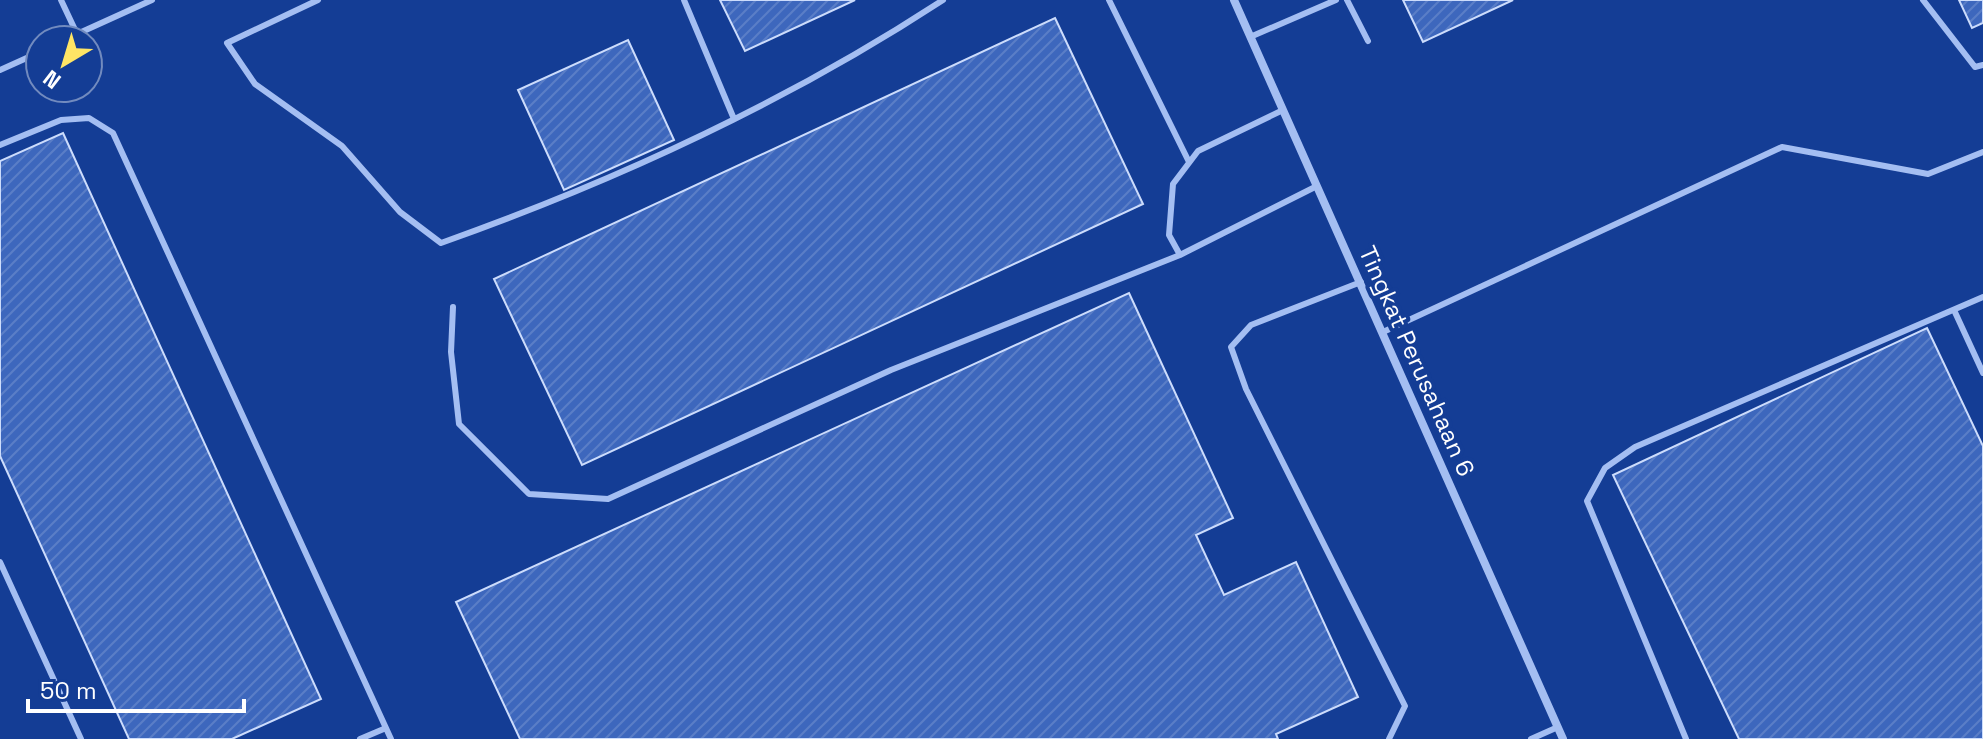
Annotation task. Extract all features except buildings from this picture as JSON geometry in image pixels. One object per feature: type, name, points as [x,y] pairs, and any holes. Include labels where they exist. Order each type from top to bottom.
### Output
[{"type":"street","name":"Tingkat Perusahaan 6","points":[[1234,0],[1563,739]]},
{"type":"lane","points":[[61,0],[72,24]]},
{"type":"lane","points":[[99,24],[152,0]]},
{"type":"lane","points":[[318,0],[227,43],[255,84],[342,146],[400,212],[441,243],[523,214],[695,140],[879,42],[943,0]]},
{"type":"lane","points":[[684,0],[734,119]]},
{"type":"lane","points":[[1109,0],[1189,162]]},
{"type":"lane","points":[[1250,37],[1336,0]]},
{"type":"lane","points":[[1347,0],[1368,41]]},
{"type":"lane","points":[[1923,0],[1975,67],[1983,65]]},
{"type":"lane","points":[[0,70],[24,59]]},
{"type":"lane","points":[[1180,255],[1169,235],[1173,184],[1198,151],[1283,110]]},
{"type":"lane","points":[[0,145],[61,120],[89,118],[113,133],[391,739]]},
{"type":"lane","points":[[1383,332],[1782,147],[1928,174],[1983,152]]},
{"type":"lane","points":[[453,307],[451,352],[459,424],[529,494],[608,499],[891,370],[1180,255],[1317,186]]},
{"type":"lane","points":[[1361,282],[1251,325],[1231,347],[1246,389],[1405,706],[1389,739]]},
{"type":"lane","points":[[1686,739],[1587,501],[1605,468],[1635,447],[1983,297]]},
{"type":"lane","points":[[1954,310],[1983,373]]},
{"type":"lane","points":[[0,562],[81,739]]},
{"type":"lane","points":[[1531,739],[1558,727]]},
{"type":"lane","points":[[360,739],[386,728]]}]
